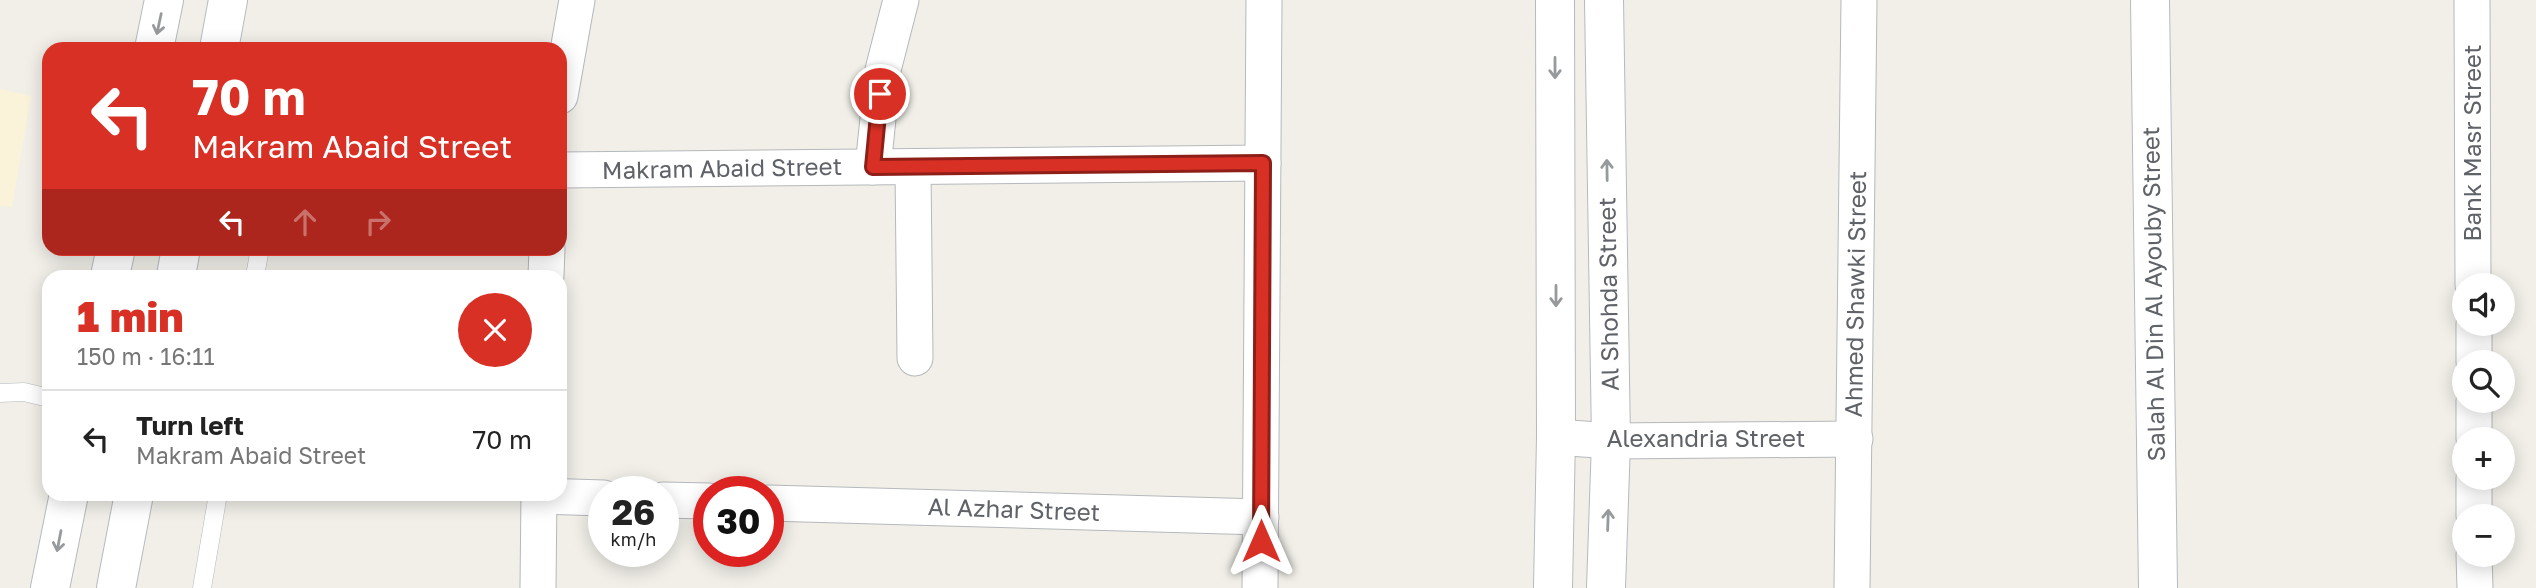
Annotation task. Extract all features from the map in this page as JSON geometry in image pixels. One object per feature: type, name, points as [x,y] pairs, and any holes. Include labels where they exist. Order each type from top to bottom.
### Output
[{"type":"street","points":[[155,42],[164,0]]},
{"type":"street","points":[[220,42],[228,0]]},
{"type":"street","points":[[567,56],[577,0]]},
{"type":"street","points":[[873,167],[883,70],[901,0]]},
{"type":"street","points":[[1260,588],[1264,0]]},
{"type":"street","points":[[1553,588],[1556,437],[1555,0]]},
{"type":"street","name":"Al Shohda Street","points":[[1604,0],[1611,441],[1606,588]]},
{"type":"street","name":"Ahmed Shawki Street","points":[[1852,588],[1859,0]]},
{"type":"street","name":"Salah Al Din Al Ayouby Street","points":[[2150,0],[2158,588]]},
{"type":"street","name":"Bank Masr Street","points":[[2472,0],[2473,273]]},
{"type":"street","name":"Makram Abaid Street","points":[[567,170],[1263,163]]},
{"type":"street","points":[[913,167],[915,358]]},
{"type":"street","name":"Alexandria Street","points":[[1556,437],[1611,441],[1855,439]]},
{"type":"street","points":[[567,496],[588,497]]},
{"type":"street","points":[[50,588],[68,501]]},
{"type":"street","points":[[116,588],[133,501]]},
{"type":"street","points":[[538,588],[539,501]]},
{"type":"street","name":"Al Azhar Street","points":[[784,503],[1261,517]]},
{"type":"street","points":[[2474,567],[2475,588]]},
{"type":"lane","points":[[0,393],[24,392],[42,396]]},
{"type":"lane","points":[[202,588],[217,501]]},
{"type":"sand","points":[[0,89],[31,96],[12,207],[0,206]]},
{"type":"route","points":[[880,94],[873,167],[1263,163],[1261,541]]}]
